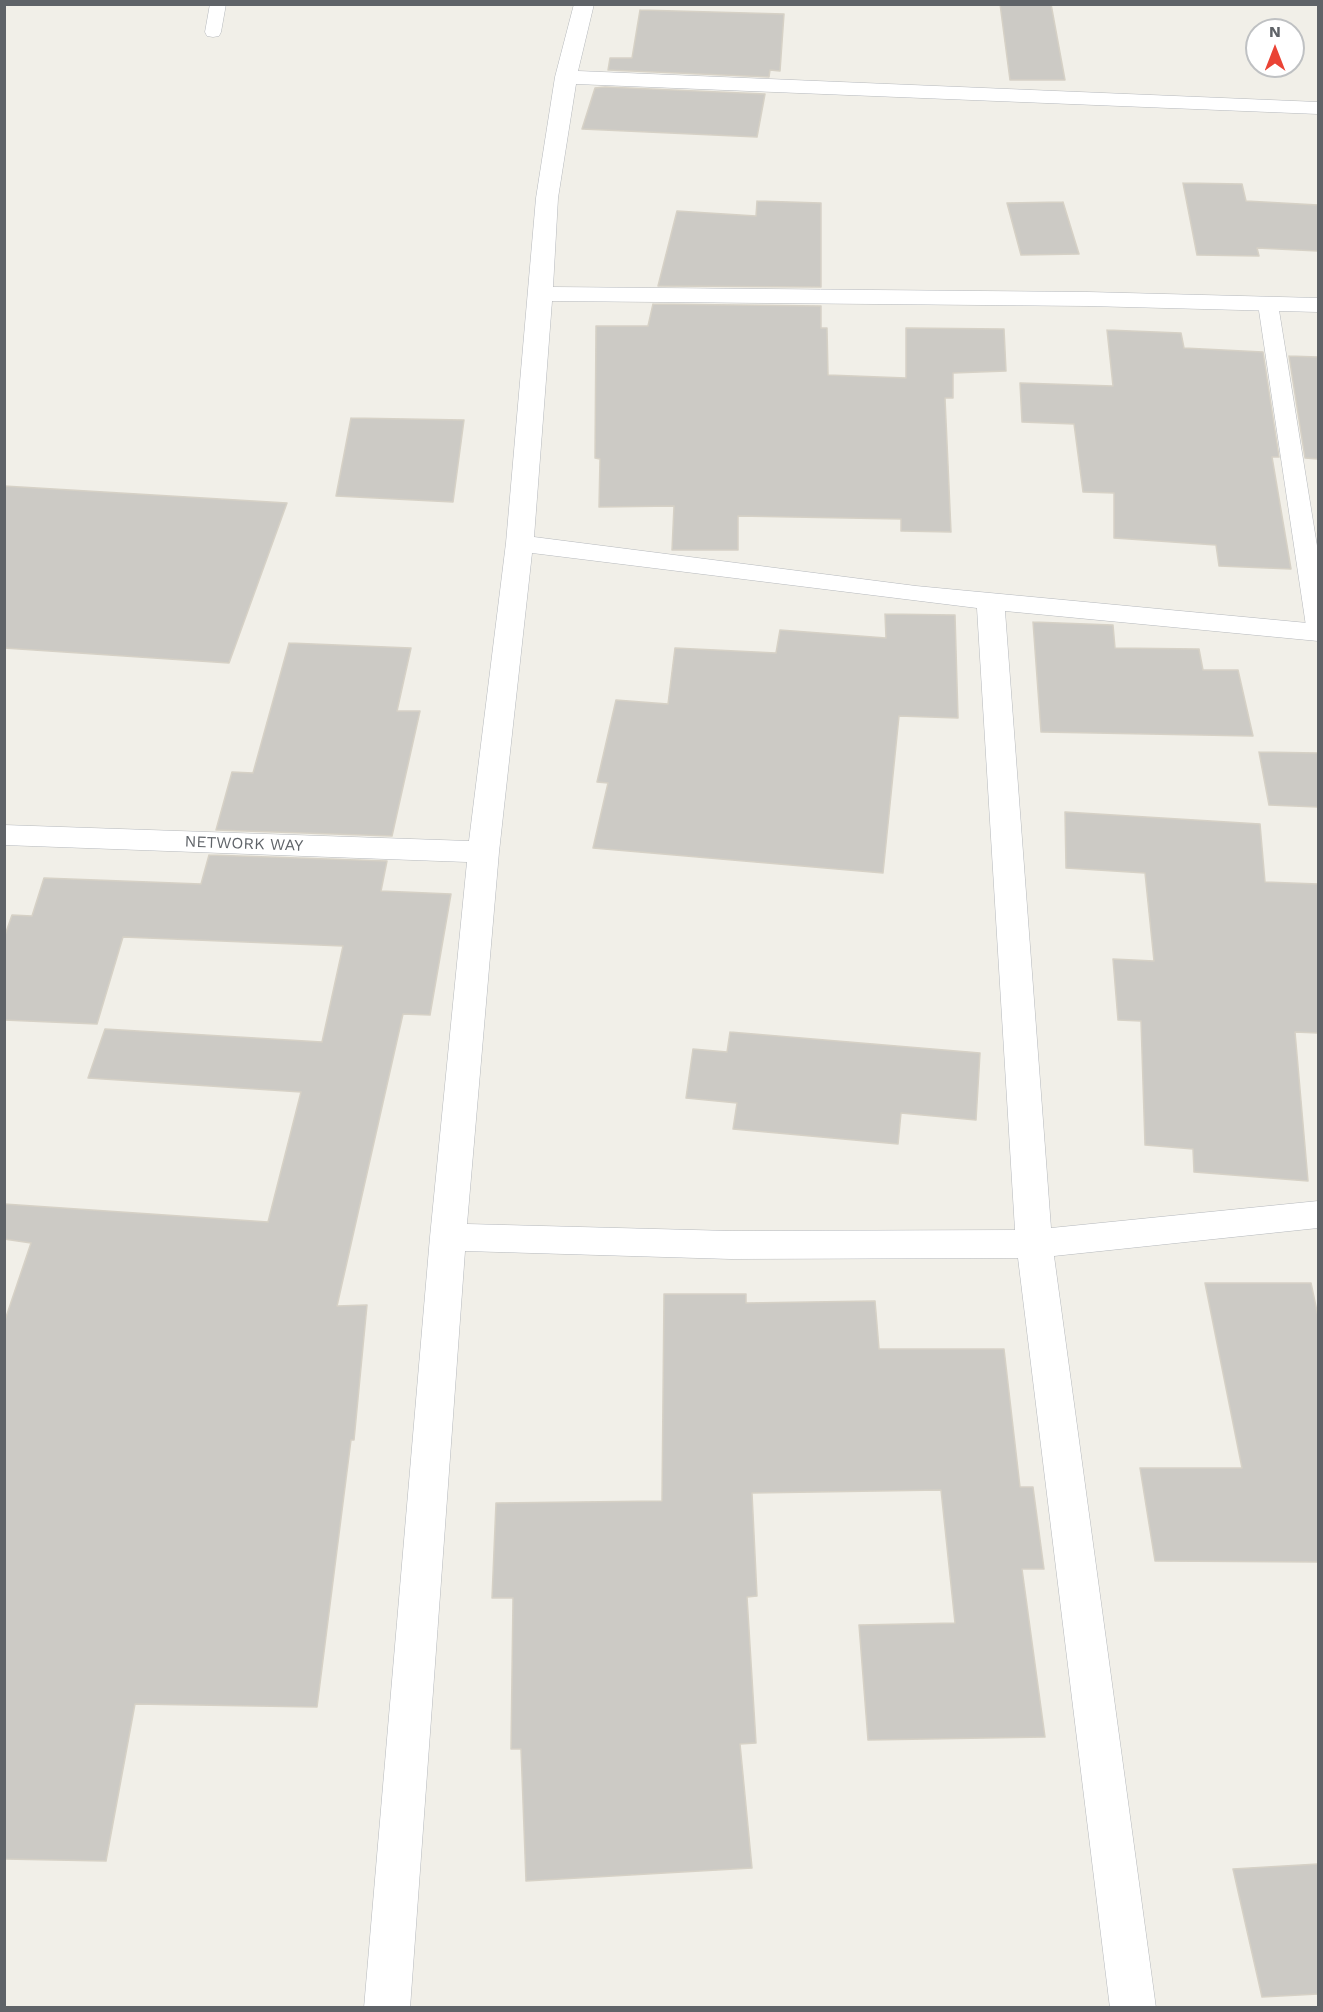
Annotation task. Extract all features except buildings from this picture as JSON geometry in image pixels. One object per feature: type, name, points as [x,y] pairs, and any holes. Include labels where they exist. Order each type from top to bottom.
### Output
[{"type":"street","points":[[387,2007],[448,1237],[483,852],[520,543],[547,198],[566,77],[584,4]]},
{"type":"street","points":[[566,77],[1318,108]]},
{"type":"street","points":[[541,294],[1088,299],[1318,305]]},
{"type":"street","points":[[520,543],[916,594],[1318,632]]},
{"type":"street","points":[[990,600],[1034,1244],[1133,2007]]},
{"type":"street","name":"NETWORK WAY","points":[[4,835],[483,852]]},
{"type":"street","points":[[448,1237],[731,1245],[1034,1244],[1318,1214]]},
{"type":"lane","points":[[213,32],[218,4]]},
{"type":"lane","points":[[1268,304],[1318,626]]}]
